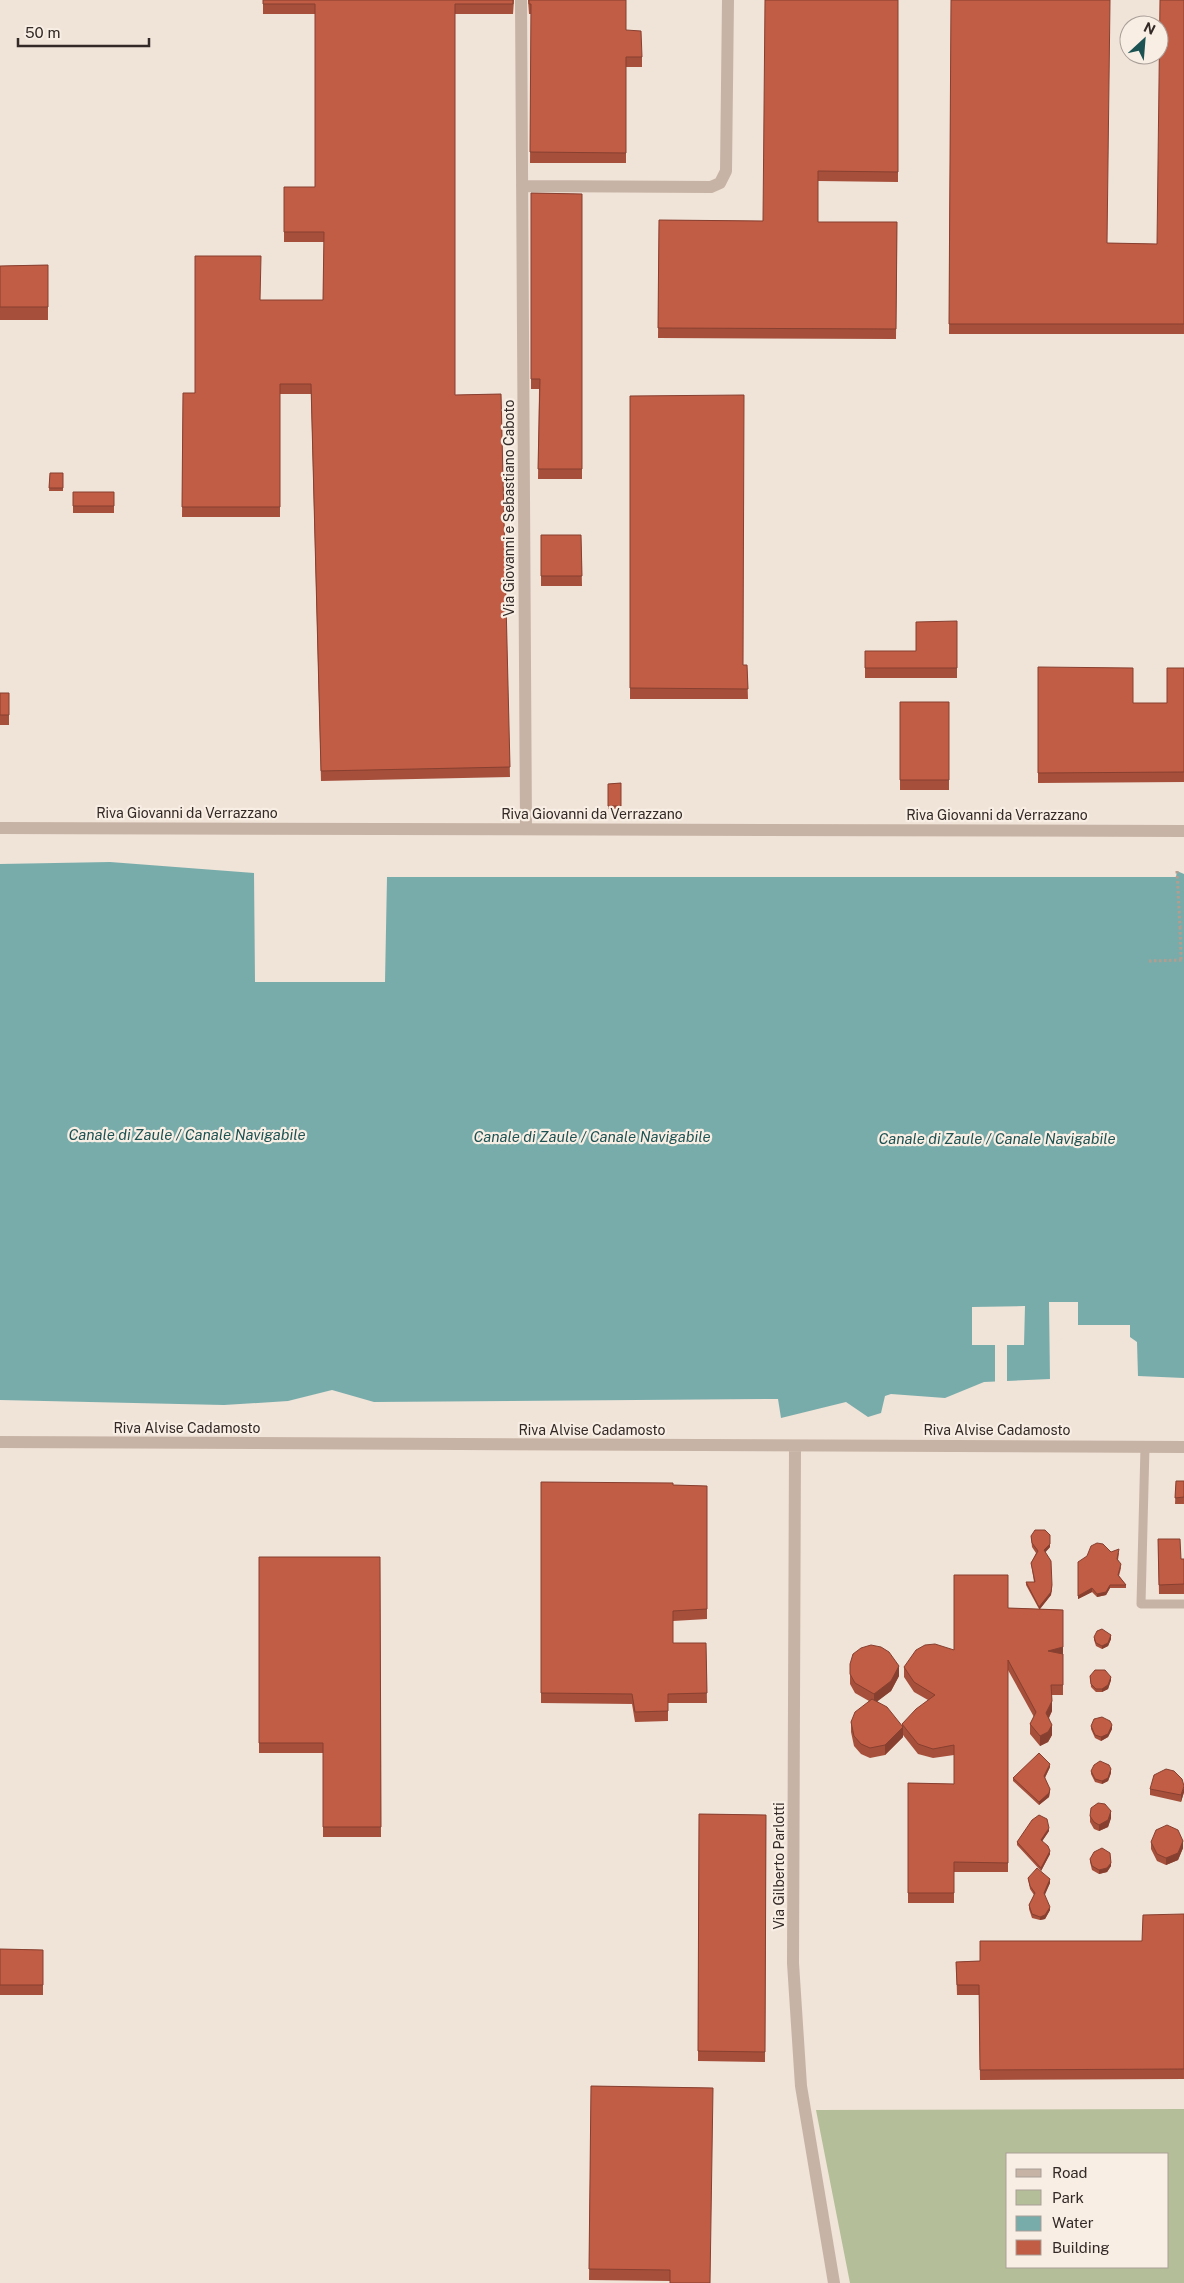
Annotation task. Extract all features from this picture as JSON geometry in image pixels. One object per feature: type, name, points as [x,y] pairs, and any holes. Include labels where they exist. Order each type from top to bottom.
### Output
[{"type":"street","name":"Via Giovanni e Sebastiano Caboto","points":[[521,0],[526,829]]},
{"type":"street","points":[[522,186],[710,187],[722,181],[726,168],[728,0]]},
{"type":"street","name":"Riva Giovanni da Verrazzano","points":[[0,828],[1184,831]]},
{"type":"street","name":"Riva Alvise Cadamosto","points":[[0,1442],[794,1446],[981,1444],[1184,1447]]},
{"type":"street","name":"Via Gilberto Parlotti","points":[[794,1446],[793,1963],[801,2086],[834,2283]]},
{"type":"lane","points":[[1145,1447],[1141,1604],[1184,1604]]},
{"type":"path","points":[[1149,961],[1183,960],[1177,871]]},
{"type":"green space","points":[[1184,2109],[1184,2283],[850,2283],[816,2110]]},
{"type":"water","name":"Canale di Zaule / Canale Navigabile","points":[[110,862],[254,873],[255,982],[385,982],[387,877],[1176,877],[1177,871],[1184,874],[1184,1378],[1138,1376],[1137,1342],[1130,1337],[1130,1325],[1060,1325],[1053,1343],[1054,1368],[1050,1379],[984,1382],[945,1398],[891,1394],[885,1396],[881,1413],[868,1417],[846,1402],[781,1418],[778,1399],[374,1402],[332,1390],[288,1401],[224,1405],[0,1400],[0,864]]},
{"type":"pier","points":[[1049,1302],[1078,1302],[1078,1327],[1062,1327],[1063,1337],[1055,1344],[1056,1368],[1050,1381]]},
{"type":"pier","points":[[1025,1306],[1024,1345],[1007,1345],[1007,1383],[995,1384],[995,1345],[972,1345],[972,1307]]},
{"type":"building","points":[[263,0],[513,0],[513,4],[455,4],[455,395],[501,394],[510,767],[321,771],[311,384],[280,384],[280,507],[182,507],[183,393],[195,393],[195,256],[261,256],[260,300],[323,300],[324,232],[284,232],[284,187],[315,187],[315,4],[263,4]]},
{"type":"building","points":[[529,0],[626,0],[626,30],[641,31],[642,57],[626,57],[626,153],[530,152],[531,4],[529,4]]},
{"type":"building","points":[[765,0],[898,0],[898,172],[818,171],[818,222],[897,222],[896,329],[658,328],[659,220],[763,221]]},
{"type":"building","points":[[951,0],[1110,0],[1107,243],[1157,244],[1159,65],[1169,65],[1169,15],[1160,15],[1160,0],[1184,0],[1184,324],[949,324]]},
{"type":"building","points":[[531,193],[582,194],[582,469],[538,469],[540,379],[531,379]]},
{"type":"building","points":[[48,265],[48,307],[0,307],[0,266]]},
{"type":"building","points":[[744,395],[743,665],[747,665],[748,689],[630,688],[630,396]]},
{"type":"building","points":[[50,473],[63,473],[63,488],[49,488]]},
{"type":"building","points":[[73,492],[114,492],[114,506],[73,506]]},
{"type":"building","points":[[541,535],[581,535],[582,576],[541,576]]},
{"type":"building","points":[[957,621],[957,668],[865,668],[865,651],[916,651],[916,622]]},
{"type":"building","points":[[1038,667],[1133,668],[1133,703],[1167,703],[1167,668],[1184,668],[1184,772],[1038,773]]},
{"type":"building","points":[[0,693],[9,693],[9,715],[0,715]]},
{"type":"building","points":[[900,702],[949,702],[949,780],[900,780]]},
{"type":"building","points":[[621,783],[621,806],[608,806],[608,784]]},
{"type":"building","points":[[1176,1481],[1184,1481],[1184,1497],[1175,1498]]},
{"type":"building","points":[[541,1482],[673,1483],[673,1485],[707,1486],[707,1609],[673,1611],[673,1643],[706,1643],[707,1693],[668,1694],[668,1711],[635,1712],[632,1694],[541,1693]]},
{"type":"building","points":[[1035,1530],[1045,1530],[1050,1535],[1050,1544],[1044,1550],[1051,1561],[1051,1592],[1039,1607],[1026,1582],[1035,1582],[1031,1563],[1038,1551],[1032,1543],[1031,1536]]},
{"type":"building","points":[[1158,1539],[1180,1539],[1181,1559],[1184,1559],[1184,1584],[1159,1585]]},
{"type":"building","points":[[1097,1543],[1103,1544],[1111,1552],[1119,1549],[1117,1559],[1121,1564],[1118,1575],[1126,1585],[1110,1585],[1106,1592],[1097,1594],[1092,1588],[1078,1596],[1078,1562],[1087,1556],[1091,1546]]},
{"type":"building","points":[[259,1557],[380,1557],[381,1827],[323,1827],[323,1743],[259,1743]]},
{"type":"building","points":[[954,1575],[1008,1575],[1008,1608],[1063,1610],[1063,1647],[1048,1651],[1063,1654],[1063,1685],[1051,1685],[1052,1701],[1046,1713],[1052,1725],[1048,1732],[1040,1736],[1030,1724],[1036,1712],[1008,1660],[1008,1863],[954,1862],[954,1893],[908,1893],[908,1783],[954,1784],[954,1745],[933,1749],[918,1744],[902,1724],[916,1709],[935,1695],[914,1682],[904,1667],[916,1650],[925,1645],[935,1644],[954,1650]]},
{"type":"building","points":[[1102,1629],[1111,1635],[1108,1643],[1102,1646],[1096,1643],[1094,1637],[1097,1631]]},
{"type":"building","points":[[871,1645],[881,1647],[889,1652],[899,1666],[891,1681],[874,1694],[855,1683],[850,1674],[853,1654],[861,1648]]},
{"type":"building","points":[[1095,1670],[1105,1670],[1111,1677],[1108,1685],[1102,1689],[1096,1689],[1091,1684],[1090,1676]]},
{"type":"building","points":[[872,1699],[887,1707],[903,1727],[885,1745],[870,1748],[861,1744],[854,1736],[851,1722],[855,1712]]},
{"type":"building","points":[[1102,1717],[1110,1721],[1112,1725],[1108,1734],[1101,1737],[1095,1735],[1091,1726],[1094,1719]]},
{"type":"building","points":[[1039,1753],[1050,1764],[1044,1776],[1050,1789],[1049,1793],[1039,1802],[1013,1778]]},
{"type":"building","points":[[1100,1761],[1109,1765],[1111,1769],[1108,1778],[1102,1781],[1095,1779],[1091,1771],[1094,1765]]},
{"type":"building","points":[[1166,1769],[1174,1771],[1182,1779],[1184,1786],[1181,1795],[1150,1789],[1154,1775]]},
{"type":"building","points":[[1098,1803],[1105,1804],[1111,1811],[1108,1820],[1099,1825],[1090,1816],[1091,1808]]},
{"type":"building","points":[[699,1814],[766,1815],[765,2052],[698,2051]]},
{"type":"building","points":[[1039,1815],[1047,1819],[1049,1828],[1041,1840],[1048,1846],[1050,1851],[1041,1868],[1017,1842],[1032,1820]]},
{"type":"building","points":[[1167,1825],[1178,1830],[1183,1841],[1178,1853],[1166,1858],[1157,1854],[1151,1842],[1156,1830]]},
{"type":"building","points":[[1102,1848],[1110,1853],[1111,1863],[1107,1868],[1099,1870],[1092,1866],[1090,1859],[1094,1852]]},
{"type":"building","points":[[1037,1868],[1050,1879],[1044,1893],[1050,1907],[1045,1915],[1040,1917],[1032,1914],[1029,1905],[1035,1893],[1030,1886],[1028,1878]]},
{"type":"building","points":[[1184,1914],[1184,2069],[980,2070],[979,1985],[957,1985],[956,1962],[980,1961],[980,1941],[1142,1941],[1143,1915]]},
{"type":"building","points":[[0,1949],[43,1950],[43,1985],[0,1985]]},
{"type":"building","points":[[591,2086],[713,2088],[710,2283],[670,2283],[670,2270],[589,2269]]}]
